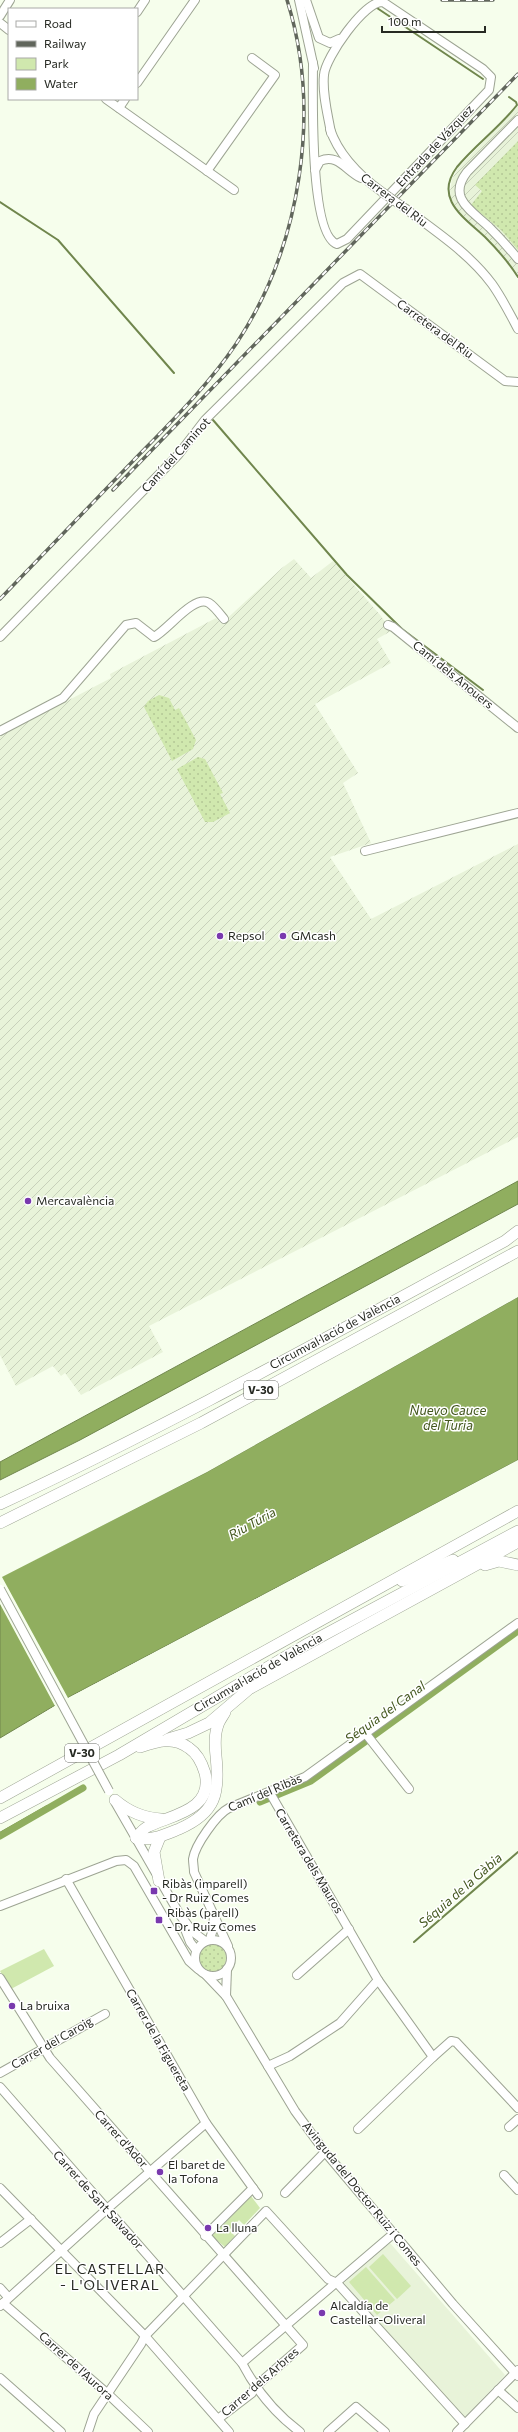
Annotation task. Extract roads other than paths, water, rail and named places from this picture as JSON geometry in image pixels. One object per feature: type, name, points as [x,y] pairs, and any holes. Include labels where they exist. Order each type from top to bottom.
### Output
[{"type":"highway","name":"Circumval·lació de València","points":[[0,1504],[89,1462],[183,1414],[505,1241],[518,1231]]},
{"type":"highway","points":[[505,1241],[518,1237]]},
{"type":"highway","name":"Circumval·lació de València","points":[[0,1523],[201,1422],[518,1252]]},
{"type":"highway","name":"Circumval·lació de València","points":[[0,1798],[518,1511]]},
{"type":"highway","name":"Circumval·lació de València","points":[[0,1818],[119,1755],[309,1643],[518,1530]]},
{"type":"highway","points":[[345,1607],[480,1549],[518,1530]]},
{"type":"highway","points":[[119,1755],[188,1733],[208,1723],[249,1690],[518,1542]]},
{"type":"highway","points":[[420,1596],[490,1563],[507,1561],[518,1565]]},
{"type":"highway","points":[[136,1838],[147,1840],[160,1837],[196,1821],[213,1803],[219,1782],[215,1742],[217,1726],[229,1705]]},
{"type":"highway","points":[[136,1838],[147,1826],[189,1812],[202,1796],[206,1778],[202,1761],[190,1748],[168,1739]]},
{"type":"highway","points":[[112,1795],[124,1808],[146,1818],[166,1820]]},
{"type":"highway","points":[[159,1881],[154,1852],[160,1837]]},
{"type":"street","points":[[0,16],[10,0]]},
{"type":"street","points":[[138,10],[145,0]]},
{"type":"street","points":[[138,82],[195,0]]},
{"type":"street","name":"Carrera del Riu","points":[[299,0],[320,98],[331,133],[345,158],[369,182],[453,244],[476,265],[492,284],[518,330]]},
{"type":"street","points":[[306,0],[319,38],[330,43],[343,36]]},
{"type":"street","name":"Entrada de Vázquez","points":[[313,63],[314,174],[320,208],[328,236],[333,243],[344,242],[491,85],[491,77],[483,69],[383,2],[376,1],[370,5],[343,36]]},
{"type":"street","points":[[0,23],[8,29]]},
{"type":"street","points":[[331,133],[324,76],[331,53],[343,36]]},
{"type":"street","points":[[207,171],[275,76],[252,58]]},
{"type":"street","points":[[107,100],[234,190]]},
{"type":"street","points":[[119,108],[124,100]]},
{"type":"street","points":[[518,120],[467,172],[461,181],[459,190],[465,206],[498,236],[518,259]]},
{"type":"street","points":[[314,174],[320,161],[331,158],[337,160],[352,174],[369,182]]},
{"type":"street","name":"Carretera del Riu","points":[[354,276],[360,274],[505,381],[518,382]]},
{"type":"street","name":"Camí del Caminot","points":[[0,637],[178,455],[205,420],[343,283],[354,276]]},
{"type":"street","points":[[0,731],[63,698],[126,624],[136,623],[154,637],[161,633],[192,605],[200,601],[208,602],[224,619]]},
{"type":"street","name":"Camí dels Anouers","points":[[388,625],[393,627],[518,728]]},
{"type":"street","points":[[366,851],[518,813]]},
{"type":"street","points":[[0,1589],[159,1881],[180,1916],[193,1932],[207,1940],[220,1940],[228,1946],[232,1960],[227,1969],[226,1996]]},
{"type":"street","name":"Camí del Ribàs","points":[[228,1946],[194,1872],[193,1859],[198,1846],[224,1811],[271,1796],[304,1777],[366,1734],[518,1623]]},
{"type":"street","points":[[366,1734],[409,1789]]},
{"type":"street","name":"Carretera dels Mauros","points":[[271,1796],[306,1853],[378,1980],[433,2057]]},
{"type":"street","points":[[0,1906],[66,1879],[116,1861],[126,1860],[134,1866],[171,1932],[189,1960],[206,1975],[215,1976],[227,1969]]},
{"type":"street","name":"Carrer de la Figuereta","points":[[66,1879],[206,2123],[258,2195]]},
{"type":"street","points":[[198,1969],[195,1960],[196,1950],[207,1940],[214,1914]]},
{"type":"street","points":[[180,1916],[190,1942],[196,1950]]},
{"type":"street","points":[[171,1932],[178,1934],[182,1933],[184,1926]]},
{"type":"street","points":[[298,1975],[349,1929]]},
{"type":"street","points":[[171,1932],[196,1950]]},
{"type":"street","name":"Avinguda del Doctor Ruiz i Comes","points":[[206,1975],[226,1996],[295,2111],[325,2152],[393,2234],[517,2373]]},
{"type":"street","name":"Carrer d'Ador","points":[[0,1978],[42,2049],[205,2236],[303,2345]]},
{"type":"street","points":[[268,2066],[290,2056],[340,2023],[378,1980]]},
{"type":"street","name":"Carrer del Caroig","points":[[0,2074],[105,2014]]},
{"type":"street","points":[[358,2129],[451,2041],[456,2042],[518,2108]]},
{"type":"street","name":"Carrer de Sant Salvador","points":[[0,2087],[242,2363],[255,2387],[290,2425],[300,2432]]},
{"type":"street","points":[[509,2127],[518,2119]]},
{"type":"street","points":[[4,2302],[107,2209],[206,2123]]},
{"type":"street","points":[[285,2193],[325,2152]]},
{"type":"street","points":[[504,2175],[518,2190]]},
{"type":"street","points":[[205,2236],[253,2188]]},
{"type":"street","points":[[2,2193],[31,2220],[145,2336],[229,2432]]},
{"type":"street","points":[[88,2432],[94,2414],[145,2336],[182,2295],[266,2211],[328,2279],[337,2283],[461,2429],[498,2390],[517,2373]]},
{"type":"street","points":[[0,2243],[31,2220]]},
{"type":"street","points":[[242,2363],[286,2327],[393,2234]]},
{"type":"street","name":"Carrer de l'Aurora","points":[[0,2288],[4,2302],[108,2394],[148,2432]]},
{"type":"street","name":"Carrer dels Arbres","points":[[218,2419],[252,2393],[255,2387],[303,2345]]},
{"type":"street","points":[[0,2378],[61,2432]]},
{"type":"street","points":[[498,2390],[518,2408]]},
{"type":"street","points":[[328,2432],[356,2407],[385,2432]]},
{"type":"water","points":[[518,1181],[518,1204],[80,1440],[0,1480],[0,1462]]},
{"type":"water","name":"Nuevo Cauce del Turia","points":[[518,1297],[518,1460],[69,1697],[0,1738],[0,1577],[207,1472]]},
{"type":"waterway","points":[[377,8],[483,79]]},
{"type":"waterway","points":[[509,97],[516,102],[517,105],[457,167],[450,178],[448,189],[454,207],[494,246],[518,277]]},
{"type":"waterway","points":[[0,202],[58,240],[174,373]]},
{"type":"waterway","points":[[213,420],[347,575],[402,629],[483,690]]},
{"type":"waterway","name":"Séquia del Canal","points":[[260,1802],[311,1781],[518,1631]]},
{"type":"waterway","points":[[0,1836],[83,1788]]},
{"type":"waterway","points":[[0,1833],[47,1806]]},
{"type":"waterway","name":"Séquia de la Gàbia","points":[[414,1942],[518,1852]]},
{"type":"railway","points":[[0,599],[174,419],[200,390],[225,360],[258,306],[276,265],[290,222],[299,177],[303,132],[303,87],[298,43],[287,0]]},
{"type":"railway","points":[[442,0],[493,0]]},
{"type":"railway","points":[[113,490],[518,74]]},
{"type":"place","name":"Repsol","points":[[220,936]]},
{"type":"place","name":"GMcash","points":[[283,936]]},
{"type":"place","name":"Mercavalència","points":[[28,1201]]},
{"type":"place","name":"Ribàs (imparell) - Dr Ruiz Comes","points":[[154,1891]]},
{"type":"place","name":"Ribàs (parell) - Dr. Ruiz Comes","points":[[159,1920]]},
{"type":"place","name":"La bruixa","points":[[12,2006]]},
{"type":"place","name":"El baret de la Tofona","points":[[160,2172]]},
{"type":"place","name":"La lluna","points":[[208,2228]]},
{"type":"place","name":"Alcaldía de Castellar-Oliveral","points":[[322,2313]]},
{"type":"district","name":"EL CASTELLAR - L'OLIVERAL","points":[[110,2278]]},
{"type":"water label","name":"Riu Túria","points":[[252,1523]]}]
